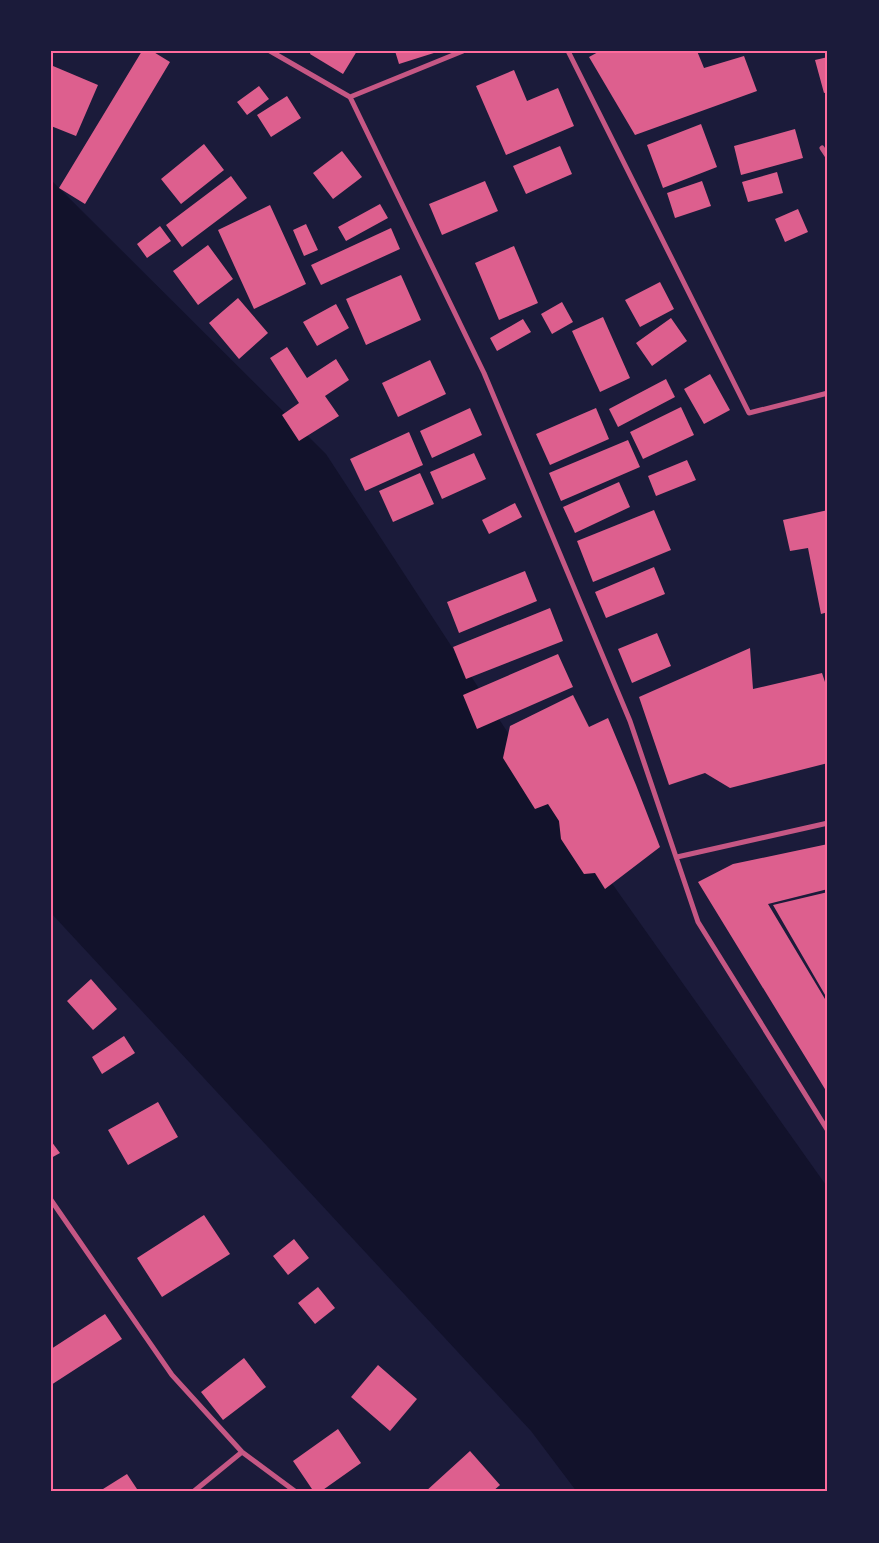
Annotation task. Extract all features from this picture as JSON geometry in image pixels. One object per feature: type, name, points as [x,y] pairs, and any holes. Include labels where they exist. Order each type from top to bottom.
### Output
[{"type":"street","points":[[270,51],[350,97],[484,374],[630,721],[698,922],[828,1131]]},
{"type":"street","points":[[350,97],[463,51]]},
{"type":"street","points":[[568,51],[750,413],[828,393]]},
{"type":"street","points":[[822,148],[828,157]]},
{"type":"street","points":[[676,857],[828,824]]},
{"type":"street","points":[[51,1200],[172,1375],[242,1452],[296,1492]]},
{"type":"street","points":[[194,1492],[242,1452]]},
{"type":"shaded area","points":[[51,180],[326,454],[540,782],[828,1188],[828,1492],[577,1492],[531,1431],[51,913]]},
{"type":"building","points":[[142,51],[152,51],[170,62],[85,204],[59,188]]},
{"type":"building","points":[[311,51],[357,51],[343,74],[310,54]]},
{"type":"building","points":[[395,51],[437,51],[437,52],[399,64]]},
{"type":"building","points":[[600,51],[697,51],[704,68],[744,56],[757,91],[635,135],[589,57]]},
{"type":"building","points":[[828,57],[828,92],[824,93],[815,60]]},
{"type":"building","points":[[53,66],[98,85],[76,136],[51,126],[51,69]]},
{"type":"building","points":[[514,70],[527,101],[558,88],[574,126],[506,155],[476,86]]},
{"type":"building","points":[[259,86],[269,99],[247,115],[237,102]]},
{"type":"building","points":[[287,96],[301,118],[271,137],[257,115]]},
{"type":"building","points":[[701,124],[717,167],[663,188],[647,145]]},
{"type":"building","points":[[795,129],[803,158],[741,175],[734,146]]},
{"type":"building","points":[[204,144],[224,170],[181,204],[161,179]]},
{"type":"building","points":[[560,146],[572,174],[526,194],[513,166]]},
{"type":"building","points":[[342,151],[362,177],[333,199],[313,173]]},
{"type":"building","points":[[777,172],[783,193],[748,202],[742,182]]},
{"type":"building","points":[[231,176],[247,198],[182,247],[166,225]]},
{"type":"building","points":[[485,181],[498,211],[442,235],[429,204]]},
{"type":"building","points":[[702,181],[711,206],[675,218],[667,193]]},
{"type":"building","points":[[380,204],[388,218],[346,241],[338,227]]},
{"type":"building","points":[[270,205],[306,284],[254,309],[218,230]]},
{"type":"building","points":[[798,209],[808,232],[785,242],[775,219]]},
{"type":"building","points":[[306,224],[318,250],[304,256],[293,230]]},
{"type":"building","points":[[160,226],[171,241],[147,258],[137,244]]},
{"type":"building","points":[[391,228],[400,249],[321,285],[311,265]]},
{"type":"building","points":[[208,245],[233,279],[198,305],[173,271]]},
{"type":"building","points":[[514,246],[538,303],[499,320],[475,263]]},
{"type":"building","points":[[401,275],[421,320],[366,345],[346,299]]},
{"type":"building","points":[[660,282],[674,309],[640,327],[625,300]]},
{"type":"building","points":[[238,298],[268,333],[239,359],[209,323]]},
{"type":"building","points":[[562,302],[573,322],[552,334],[541,314]]},
{"type":"building","points":[[336,304],[349,328],[317,346],[303,322]]},
{"type":"building","points":[[603,317],[630,378],[600,392],[572,331]]},
{"type":"building","points":[[671,318],[687,341],[652,366],[636,343]]},
{"type":"building","points":[[523,319],[531,332],[497,351],[490,338]]},
{"type":"building","points":[[287,347],[307,378],[336,359],[349,380],[325,396],[339,416],[299,441],[282,415],[299,403],[270,358]]},
{"type":"building","points":[[430,360],[446,394],[398,417],[382,383]]},
{"type":"building","points":[[710,374],[730,410],[704,424],[684,389]]},
{"type":"building","points":[[666,379],[675,397],[618,427],[609,409]]},
{"type":"building","points":[[681,407],[694,435],[643,459],[630,432]]},
{"type":"building","points":[[470,408],[482,435],[432,458],[420,431]]},
{"type":"building","points":[[596,408],[609,439],[550,465],[536,434]]},
{"type":"building","points":[[409,432],[423,465],[365,491],[350,459]]},
{"type":"building","points":[[628,440],[640,467],[561,501],[549,473]]},
{"type":"building","points":[[474,453],[486,479],[442,499],[430,472]]},
{"type":"building","points":[[687,460],[696,480],[656,496],[648,476]]},
{"type":"building","points":[[420,473],[434,504],[393,522],[379,491]]},
{"type":"building","points":[[619,482],[630,507],[575,533],[563,507]]},
{"type":"building","points":[[515,503],[522,517],[489,534],[482,520]]},
{"type":"building","points":[[654,510],[671,550],[593,582],[577,541]]},
{"type":"building","points":[[828,510],[828,612],[821,614],[808,548],[790,551],[783,520]]},
{"type":"building","points":[[654,567],[665,594],[606,618],[595,592]]},
{"type":"building","points":[[525,571],[537,601],[459,633],[447,602]]},
{"type":"building","points":[[550,608],[563,641],[466,679],[453,647]]},
{"type":"building","points":[[657,633],[671,666],[632,683],[618,649]]},
{"type":"building","points":[[750,648],[753,689],[822,673],[828,691],[828,763],[730,788],[705,773],[669,785],[639,697]]},
{"type":"building","points":[[558,654],[573,687],[477,729],[463,695]]},
{"type":"building","points":[[573,695],[589,727],[608,718],[660,847],[605,889],[595,873],[584,874],[561,839],[559,821],[548,804],[535,809],[503,758],[510,726]]},
{"type":"building","points":[[828,844],[828,889],[768,904],[828,1004],[828,1094],[698,882],[733,864]]},
{"type":"building","points":[[828,892],[828,1000],[773,905]]},
{"type":"building","points":[[91,979],[117,1009],[93,1030],[67,1001]]},
{"type":"building","points":[[124,1036],[135,1053],[102,1074],[92,1057]]},
{"type":"building","points":[[158,1102],[178,1137],[128,1165],[108,1130]]},
{"type":"building","points":[[51,1141],[60,1153],[51,1158]]},
{"type":"building","points":[[204,1215],[230,1254],[162,1297],[137,1258]]},
{"type":"building","points":[[294,1239],[309,1258],[288,1275],[273,1256]]},
{"type":"building","points":[[318,1287],[335,1308],[315,1324],[298,1303]]},
{"type":"building","points":[[105,1314],[122,1339],[51,1385],[51,1349]]},
{"type":"building","points":[[244,1358],[266,1387],[223,1420],[201,1392]]},
{"type":"building","points":[[378,1365],[417,1399],[390,1431],[351,1397]]},
{"type":"building","points":[[338,1429],[361,1463],[320,1492],[314,1492],[293,1461]]},
{"type":"building","points":[[470,1451],[500,1485],[492,1492],[425,1492]]},
{"type":"building","points":[[127,1474],[139,1492],[105,1492],[103,1489]]}]
